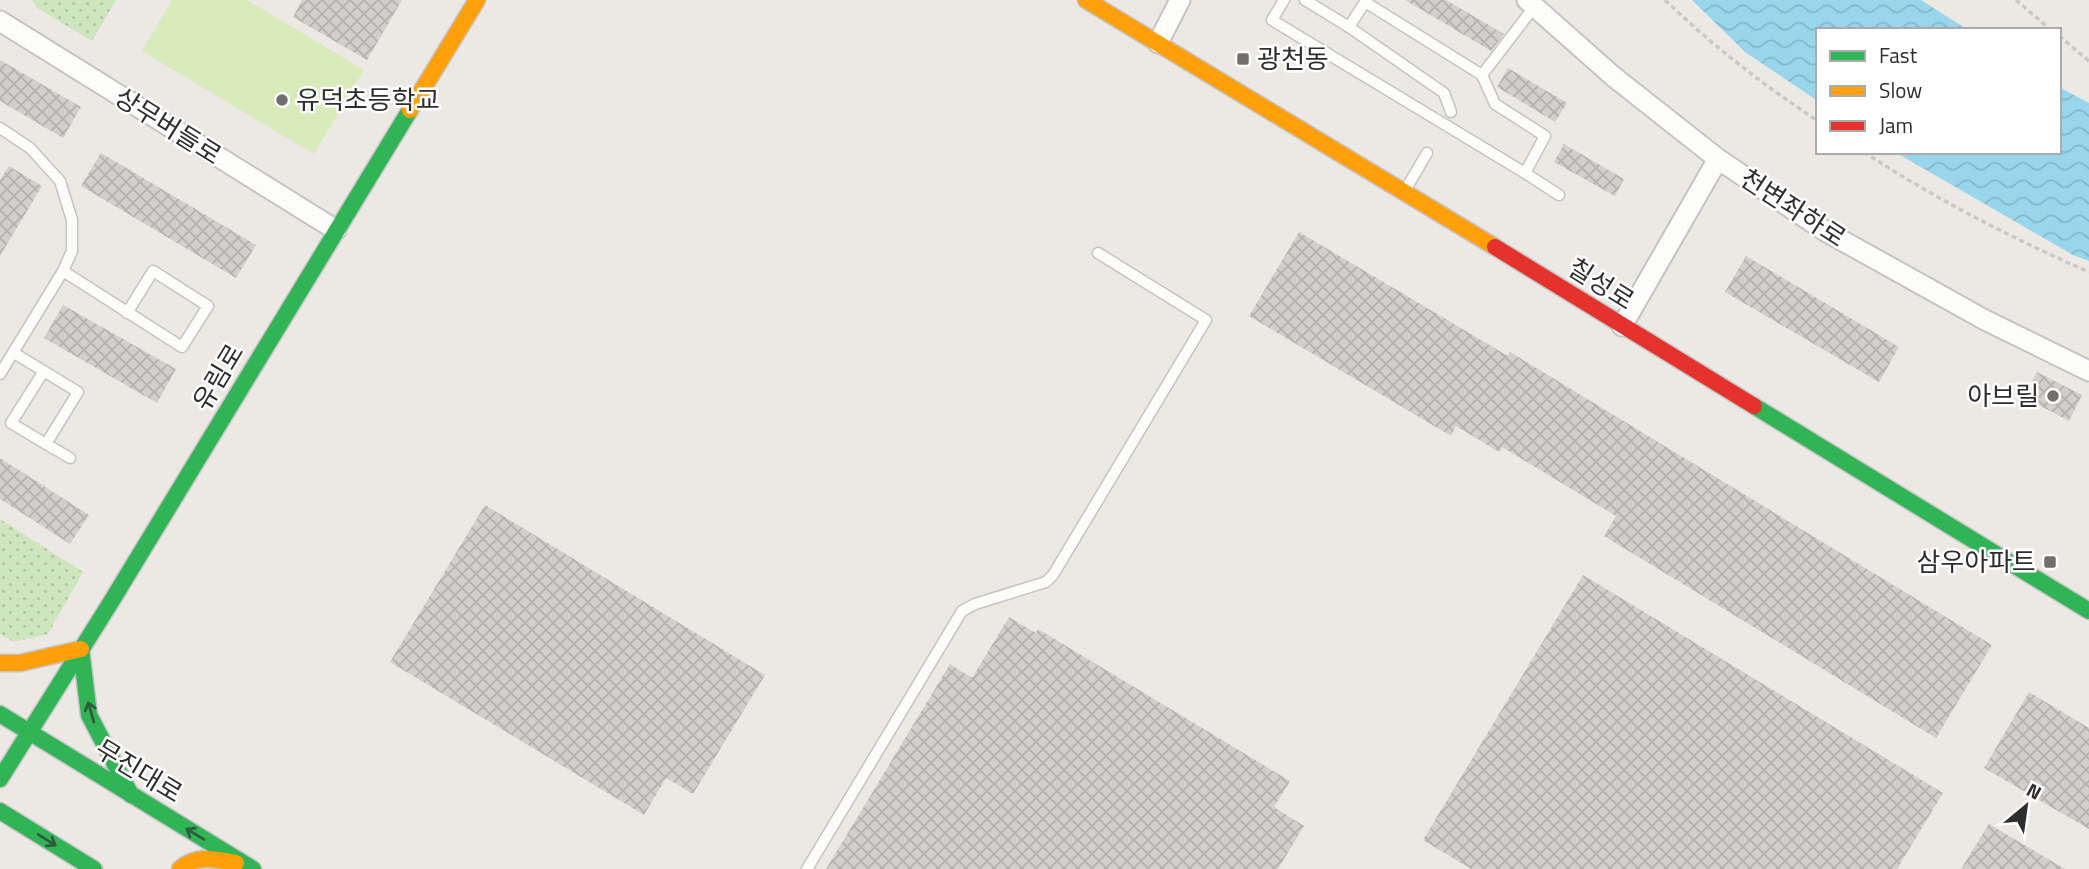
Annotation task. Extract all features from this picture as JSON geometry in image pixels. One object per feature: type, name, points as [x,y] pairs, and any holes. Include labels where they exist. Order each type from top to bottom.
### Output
[{"type":"street","name":"유림로","points":[[0,779],[477,0]]},
{"type":"street","name":"칠성로","points":[[1086,0],[1404,191],[2089,611]]},
{"type":"street","points":[[1158,43],[1180,0]]},
{"type":"street","name":"천변좌하로","points":[[1530,4],[1614,77],[1718,159],[1825,230],[1985,320],[2089,371]]},
{"type":"street","name":"상무버들로","points":[[0,21],[336,230]]},
{"type":"street","points":[[1622,326],[1718,159]]},
{"type":"street","points":[[0,663],[20,663],[81,649],[89,715],[131,795]]},
{"type":"street","name":"무진대로","points":[[0,714],[249,867]]},
{"type":"street","points":[[0,811],[94,869]]},
{"type":"street","points":[[180,869],[190,861],[209,858],[249,867]]},
{"type":"lane","points":[[1284,0],[1272,20],[1559,195]]},
{"type":"lane","points":[[1305,0],[1444,93],[1451,112]]},
{"type":"lane","points":[[1349,27],[1366,2],[1482,75],[1495,104],[1545,136],[1525,173]]},
{"type":"lane","points":[[1482,75],[1530,4]]},
{"type":"lane","points":[[0,128],[30,148],[60,181],[72,220],[72,251],[63,271],[0,374]]},
{"type":"lane","points":[[1404,191],[1427,153]]},
{"type":"lane","points":[[807,869],[962,611],[975,604],[1046,582],[1053,575],[1206,320],[1098,253]]},
{"type":"lane","points":[[63,271],[127,313],[182,347],[208,306],[153,271],[127,313]]},
{"type":"lane","points":[[14,353],[78,392],[46,444]]},
{"type":"lane","points":[[44,371],[11,423],[70,458]]},
{"type":"path","points":[[1665,0],[1731,58],[1788,102],[1816,120]]},
{"type":"path","points":[[2016,0],[2049,28]]},
{"type":"path","points":[[2061,38],[2089,61]]},
{"type":"path","points":[[1867,154],[1961,209],[2039,250],[2089,272]]},
{"type":"green space","points":[[32,0],[116,0],[92,41],[37,8]]},
{"type":"green space","points":[[172,0],[247,0],[364,70],[314,154],[142,51]]},
{"type":"green space","points":[[0,519],[83,572],[48,634],[14,642],[0,634]]},
{"type":"water","points":[[1692,0],[1921,0],[1965,28],[1816,28],[1816,100],[1745,52]]},
{"type":"water","points":[[2061,88],[2089,103],[2089,261],[2073,255],[1898,154],[2061,154]]},
{"type":"building","points":[[302,0],[402,0],[367,60],[293,17]]},
{"type":"building","points":[[1405,0],[1446,0],[1504,34],[1491,51]]},
{"type":"building","points":[[0,60],[81,107],[63,138],[0,101]]},
{"type":"building","points":[[1508,68],[1567,103],[1555,122],[1497,87]]},
{"type":"building","points":[[1564,144],[1624,179],[1615,196],[1554,162]]},
{"type":"building","points":[[101,153],[256,245],[236,278],[81,186]]},
{"type":"building","points":[[9,166],[42,186],[0,256],[0,180]]},
{"type":"building","points":[[1299,232],[1508,356],[1510,352],[1992,645],[1936,738],[1604,536],[1616,516],[1502,447],[1499,452],[1456,426],[1451,436],[1249,316]]},
{"type":"building","points":[[1746,256],[1899,347],[1879,382],[1725,292]]},
{"type":"building","points":[[63,305],[176,369],[157,403],[44,338]]},
{"type":"building","name":"아브릴","points":[[2037,372],[2082,395],[2069,421],[2024,397]]},
{"type":"building","points":[[0,458],[89,515],[70,544],[0,499]]},
{"type":"building","points":[[485,505],[765,675],[693,794],[666,778],[644,815],[390,662]]},
{"type":"building","points":[[1583,575],[1943,793],[1897,869],[1471,869],[1423,840]]},
{"type":"building","points":[[1009,617],[1036,633],[1038,629],[1290,781],[1274,807],[1304,826],[1278,869],[826,869],[950,664],[972,678]]},
{"type":"building","points":[[2029,692],[2089,728],[2089,829],[1984,768]]},
{"type":"building","points":[[1989,824],[2065,869],[1961,869]]},
{"type":"traffic: fast","points":[[0,779],[111,602],[410,110]]},
{"type":"traffic: fast","points":[[1754,406],[2089,611]]},
{"type":"traffic: fast","points":[[81,649],[89,715],[131,795]]},
{"type":"traffic: fast","points":[[0,714],[253,869]]},
{"type":"traffic: fast","points":[[0,811],[94,869]]},
{"type":"traffic: slow","points":[[410,110],[477,0]]},
{"type":"traffic: slow","points":[[1086,0],[1495,247]]},
{"type":"traffic: slow","points":[[0,663],[20,663],[81,649]]},
{"type":"traffic: slow","points":[[180,869],[199,859],[236,863]]},
{"type":"traffic: jam","points":[[1495,247],[1754,406]]},
{"type":"place","name":"광천동","points":[[1243,59]]},
{"type":"place","name":"유덕초등학교","points":[[282,100]]},
{"type":"place","name":"아브릴","points":[[2053,396]]},
{"type":"place","name":"삼우아파트","points":[[2050,562]]}]
